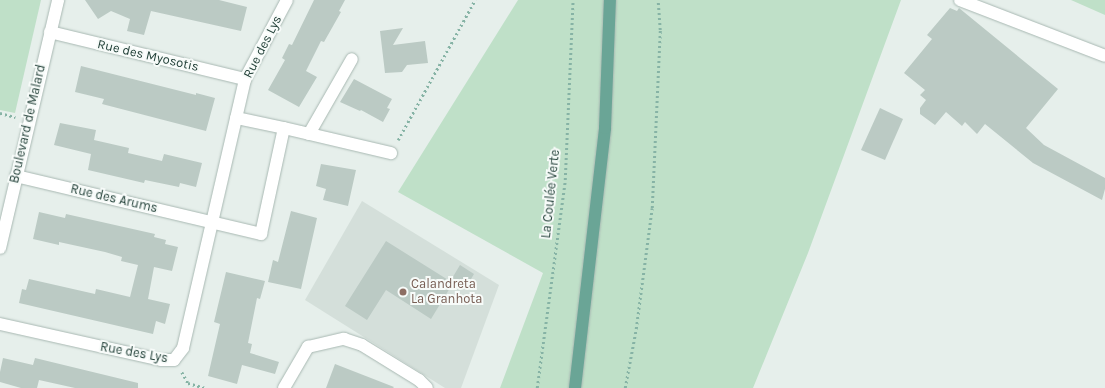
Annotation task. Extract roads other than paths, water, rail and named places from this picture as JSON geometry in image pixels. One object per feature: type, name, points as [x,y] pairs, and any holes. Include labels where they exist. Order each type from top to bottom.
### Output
[{"type":"main road","points":[[575,388],[605,128],[610,0]]},
{"type":"street","name":"Boulevard de Malard","points":[[0,248],[5,200],[16,176],[58,0]]},
{"type":"street","name":"Rue des Lys","points":[[0,324],[161,360],[174,360],[183,348],[245,79],[287,0]]},
{"type":"street","points":[[960,0],[1105,56]]},
{"type":"street","name":"Rue des Myosotis","points":[[50,32],[245,79]]},
{"type":"street","points":[[310,134],[352,59]]},
{"type":"street","points":[[236,118],[391,153]]},
{"type":"street","points":[[212,222],[261,234],[284,128]]},
{"type":"street","name":"Rue des Arums","points":[[16,176],[212,222]]},
{"type":"street","points":[[284,388],[308,347],[344,339],[362,345],[419,380],[427,388]]},
{"type":"place","name":"Calandreta La Granhota","points":[[403,292]]}]
